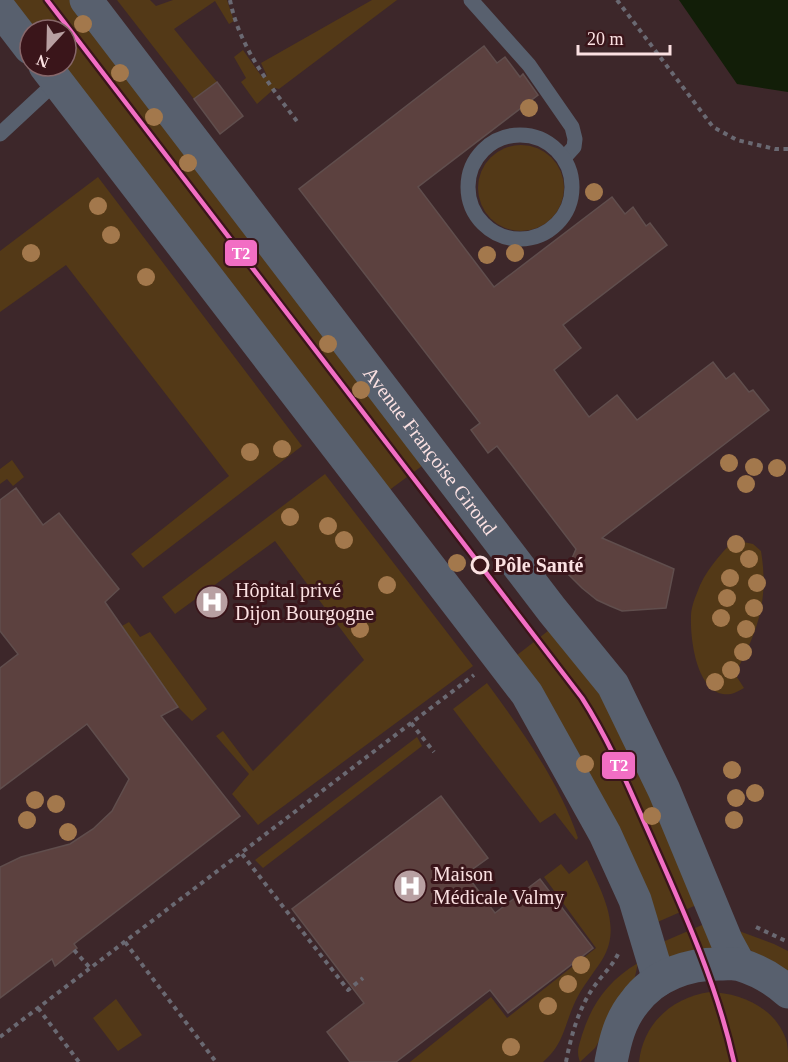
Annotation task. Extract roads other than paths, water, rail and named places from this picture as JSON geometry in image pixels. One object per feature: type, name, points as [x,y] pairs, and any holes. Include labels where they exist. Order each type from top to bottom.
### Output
[{"type":"street","name":"Avenue Françoise Giroud","points":[[86,0],[552,610],[613,685],[664,790],[727,942],[739,964]]},
{"type":"street","points":[[0,9],[18,32]]},
{"type":"street","points":[[55,78],[527,694],[605,834],[635,900],[659,980]]},
{"type":"street","points":[[611,1062],[618,1029],[634,1002],[659,980],[684,968],[712,963],[739,964],[769,978],[788,992]]},
{"type":"lane","points":[[471,0],[530,65],[572,126],[574,147],[564,158]]},
{"type":"lane","points":[[0,134],[47,78]]},
{"type":"lane","points":[[521,135],[538,138],[552,146],[564,158],[572,174],[573,192],[568,210],[558,225],[543,235],[526,240],[508,239],[491,231],[478,219],[470,204],[468,188],[470,171],[478,156],[490,145],[505,137],[521,135]]},
{"type":"place","name":"Pôle Santé","points":[[480,565]]},
{"type":"place","name":"Hôpital privé Dijon Bourgogne","points":[[212,602]]},
{"type":"place","name":"Maison Médicale Valmy","points":[[410,886]]}]
